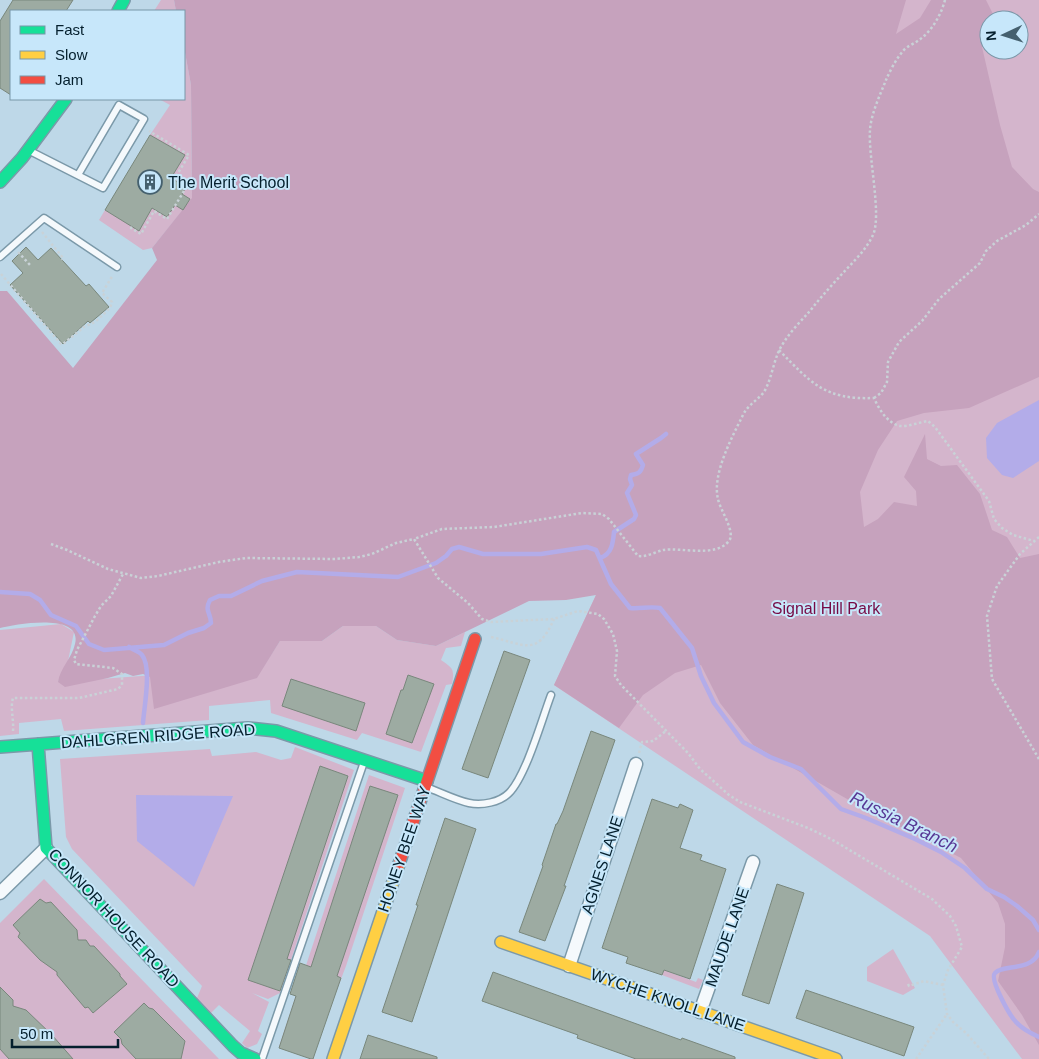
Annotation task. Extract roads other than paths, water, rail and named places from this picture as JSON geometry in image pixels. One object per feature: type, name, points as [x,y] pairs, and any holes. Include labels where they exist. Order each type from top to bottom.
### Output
[{"type":"street","points":[[0,182],[28,150],[65,100]]},
{"type":"street","name":"HONEY BEE WAY","points":[[333,1059],[475,639]]},
{"type":"street","name":"DAHLGREN RIDGE ROAD","points":[[0,747],[256,728],[276,731],[365,760],[426,784]]},
{"type":"street","name":"CONNOR HOUSE ROAD","points":[[38,744],[46,848],[233,1046],[241,1053],[255,1059]]},
{"type":"street","name":"AGNES LANE","points":[[568,966],[636,764]]},
{"type":"street","points":[[0,893],[46,848]]},
{"type":"street","name":"MAUDE LANE","points":[[700,1012],[753,862]]},
{"type":"street","name":"WYCHE KNOLL LANE","points":[[501,942],[836,1059]]},
{"type":"lane","points":[[28,150],[103,188],[144,119],[119,105],[78,175]]},
{"type":"lane","points":[[0,257],[44,218],[117,267]]},
{"type":"lane","points":[[426,784],[470,803],[483,804],[501,799],[516,784],[523,770],[551,695]]},
{"type":"lane","points":[[262,1059],[365,760]]},
{"type":"waterway","points":[[600,558],[609,551],[614,532],[634,519],[636,515],[627,493],[632,485],[631,475],[639,472],[643,465],[636,454],[666,434]]},
{"type":"waterway","name":"Russia Branch","points":[[0,592],[30,594],[40,600],[51,615],[76,626],[89,644],[104,650],[164,645],[188,633],[204,628],[211,623],[208,609],[210,600],[219,596],[231,596],[262,581],[297,572],[398,577],[436,563],[452,549],[459,547],[483,554],[541,554],[587,547],[596,550],[611,584],[630,608],[660,608],[692,648],[701,676],[714,703],[743,742],[770,757],[801,769],[841,809],[915,839],[941,852],[965,868],[987,889],[1017,906],[1033,920],[1039,930]]},
{"type":"waterway","points":[[129,647],[142,655],[147,669],[143,723]]},
{"type":"waterway","name":"Russia Branch","points":[[1039,952],[1030,962],[999,970],[995,973],[994,977],[1001,998],[1013,1018],[1024,1029],[1039,1037]]},
{"type":"place","name":"The Merit School","points":[[150,182]]},
{"type":"park label","name":"Signal Hill Park","points":[[826,608]]}]
